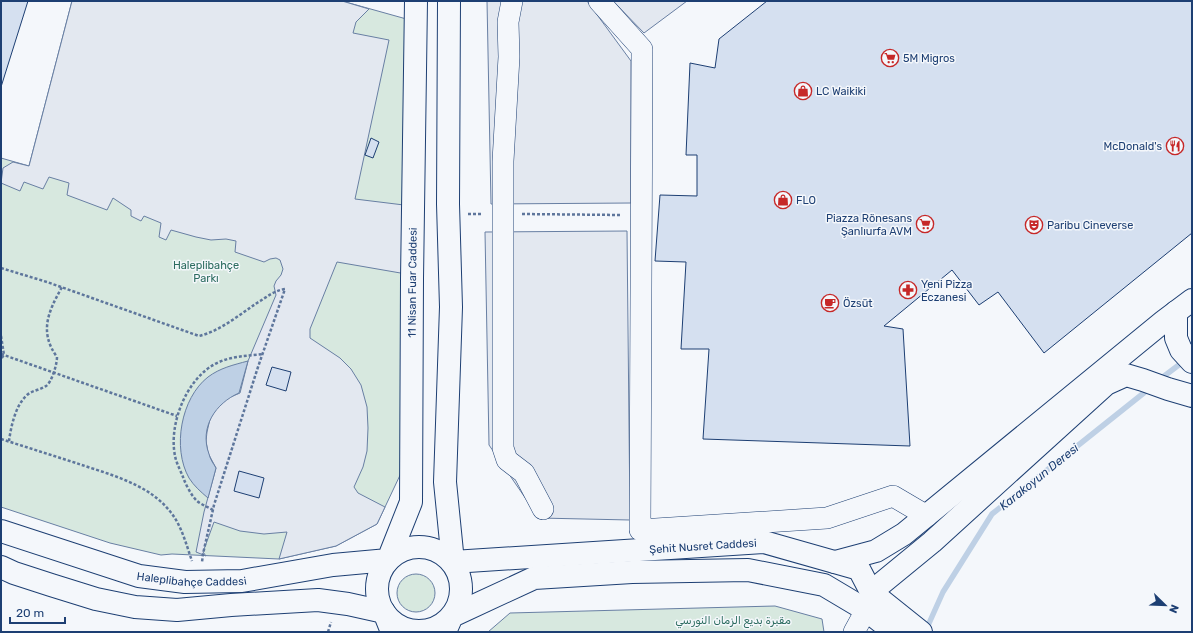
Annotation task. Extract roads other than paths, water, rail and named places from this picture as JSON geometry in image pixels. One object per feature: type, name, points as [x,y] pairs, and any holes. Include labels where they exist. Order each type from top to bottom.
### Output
[{"type":"main road","name":"11 Nisan Fuar Caddesi","points":[[388,560],[411,502],[416,1]]},
{"type":"main road","points":[[450,1],[448,214],[451,307],[445,482],[453,562]]},
{"type":"main road","points":[[835,562],[876,550],[904,534],[1184,306]]},
{"type":"main road","points":[[1184,306],[1176,338],[1186,356]]},
{"type":"main road","points":[[880,612],[932,542],[1106,384],[1126,375],[1192,396]]},
{"type":"main road","name":"Haleplibahçe Caddesi","points":[[1,531],[139,576],[185,582],[242,581],[333,565],[388,560]]},
{"type":"main road","name":"Şehit Nusret Caddesi","points":[[453,562],[764,542],[859,569],[880,612]]},
{"type":"main road","points":[[1,567],[58,588],[96,599],[135,607],[177,610],[318,600],[348,604],[384,612],[392,622],[404,629],[417,631],[430,630],[449,624],[460,603],[462,589],[460,574],[453,562],[441,552],[428,547],[413,546],[400,551],[388,560],[380,572],[377,587],[378,600],[384,612],[392,632]]},
{"type":"main road","name":"Şehit Nusret Caddesi","points":[[449,624],[534,578],[632,572],[748,570],[824,586],[921,632]]},
{"type":"street","points":[[512,1],[508,22],[509,57],[503,161],[503,448],[507,460],[524,473],[543,509]]},
{"type":"street","points":[[599,1],[642,49],[640,530],[827,518],[893,496],[927,516]]},
{"type":"street","points":[[854,632],[880,612]]},
{"type":"water","points":[[248,361],[239,393],[223,403],[212,417],[208,425],[206,444],[210,458],[216,468],[208,498],[191,481],[184,466],[180,438],[186,410],[191,397],[208,377],[232,365]]},
{"type":"waterway","name":"Karakoyun Deresi","points":[[1159,380],[1184,361]]},
{"type":"waterway","name":"Karakoyun Deresi","points":[[926,630],[943,592],[992,514],[1150,388]]},
{"type":"place","name":"5M Migros","points":[[890,58]]},
{"type":"place","name":"LC Waikiki","points":[[803,91]]},
{"type":"place","name":"McDonald's","points":[[1175,146]]},
{"type":"place","name":"FLO","points":[[783,200]]},
{"type":"place","name":"Piazza Rönesans Şanlıurfa AVM","points":[[925,224]]},
{"type":"place","name":"Paribu Cineverse","points":[[1034,225]]},
{"type":"place","name":"Yeni Pizza Eczanesi","points":[[908,290]]},
{"type":"place","name":"Özsüt","points":[[830,303]]},
{"type":"park label","name":"Haleplibahçe Parkı","points":[[206,271]]},
{"type":"park label","name":"مقبرة بديع الزمان النورسي","points":[[733,620]]}]
